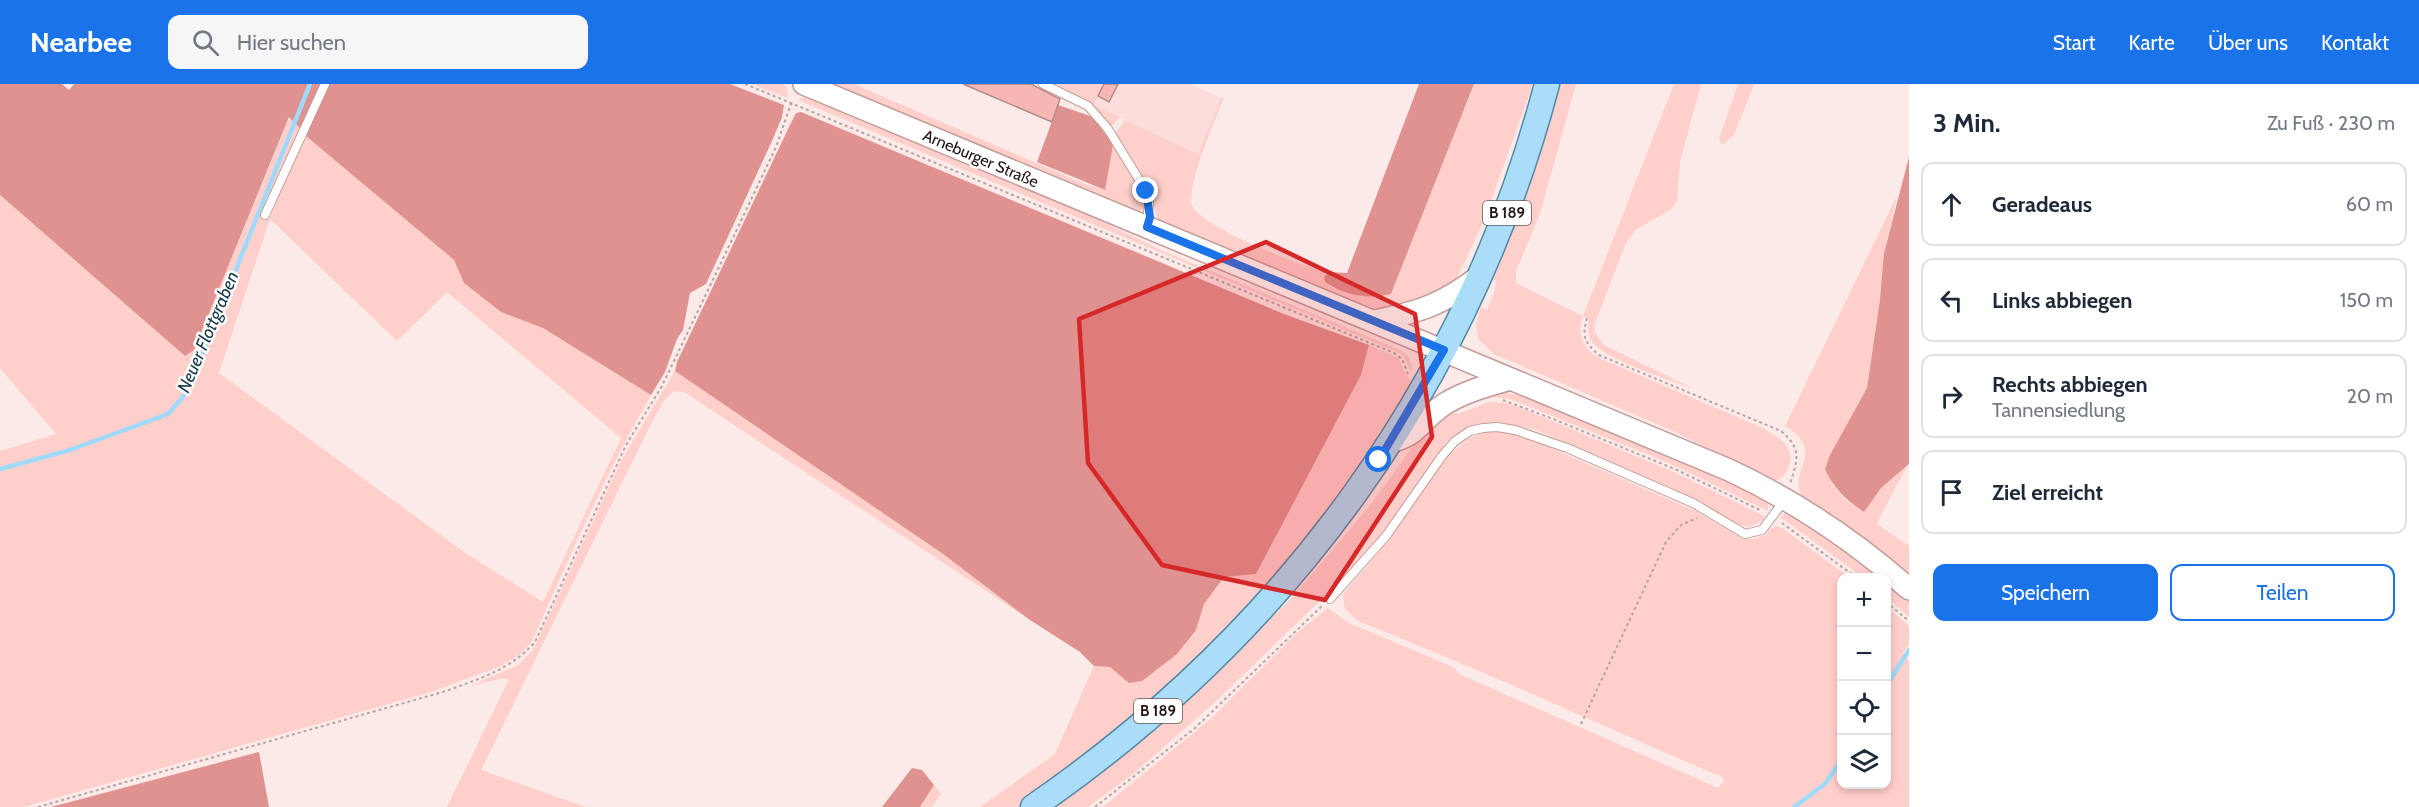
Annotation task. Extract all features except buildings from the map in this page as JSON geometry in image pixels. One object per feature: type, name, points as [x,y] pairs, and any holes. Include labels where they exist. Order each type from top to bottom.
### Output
[{"type":"main road","name":"B 189","points":[[1034,807],[1130,735],[1173,698],[1243,630],[1317,546],[1392,441],[1444,350],[1481,275],[1520,177],[1547,84]]},
{"type":"main road","name":"Arneburger Straße","points":[[799,88],[1153,230],[1729,470],[1779,508],[1856,545],[1909,589]]},
{"type":"main road","points":[[1373,321],[1411,314],[1431,307],[1462,290],[1481,275]]},
{"type":"main road","points":[[1392,441],[1405,438],[1432,412],[1449,401],[1480,387],[1510,379]]},
{"type":"lane","points":[[265,215],[325,84]]},
{"type":"lane","points":[[1043,84],[1088,106],[1107,129],[1146,191],[1153,230]]},
{"type":"lane","points":[[1330,599],[1386,536],[1455,441],[1470,431],[1483,428],[1497,427],[1515,430],[1559,445],[1693,503],[1745,534],[1762,530],[1779,508]]},
{"type":"path","points":[[745,84],[1394,353],[1402,359],[1409,376]]},
{"type":"path","points":[[38,807],[436,694],[495,672],[523,656],[536,642],[626,445],[662,386],[776,147],[791,102],[799,88]]},
{"type":"path","points":[[1587,318],[1584,332],[1587,344],[1599,354],[1781,431],[1793,442],[1797,450],[1796,465],[1779,508]]},
{"type":"path","points":[[1496,399],[1510,401],[1667,466],[1779,508],[1851,573]]},
{"type":"path","points":[[1581,724],[1666,542],[1681,525],[1712,515]]},
{"type":"path","points":[[1095,807],[1195,728],[1330,599]]},
{"type":"path","points":[[1891,605],[1909,621]]},
{"type":"highlighted area","points":[[1266,242],[1415,314],[1432,437],[1325,600],[1162,565],[1088,463],[1079,319]]},
{"type":"shaded area","points":[[0,84],[62,84],[69,90],[74,84],[320,84],[300,128],[289,117],[194,350],[185,356],[0,195]]},
{"type":"shaded area","points":[[329,84],[730,84],[784,105],[782,117],[772,141],[706,284],[690,293],[683,330],[677,339],[665,372],[651,395],[543,328],[501,312],[464,283],[454,260],[306,136]]},
{"type":"shaded area","points":[[752,84],[783,84],[787,88],[788,98]]},
{"type":"shaded area","points":[[825,84],[854,84],[1085,184],[1104,190],[1113,145],[1144,194],[1146,208],[1137,213]]},
{"type":"shaded area","points":[[1056,84],[1104,84],[1094,105]]},
{"type":"shaded area","points":[[1104,84],[1190,84],[1221,98],[1198,154],[1094,105]]},
{"type":"shaded area","points":[[1419,84],[1474,84],[1391,294],[1365,296],[1340,290],[1325,282],[1324,277],[1330,272],[1347,273]]},
{"type":"shaded area","points":[[1474,84],[1533,84],[1484,220],[1456,280],[1441,294],[1385,310],[1358,304],[1158,221],[1148,186],[1115,134],[1125,120],[1198,154],[1221,98],[1224,97],[1195,177],[1191,202],[1196,211],[1210,222],[1252,245],[1330,272],[1324,277],[1325,282],[1333,288],[1391,294]]},
{"type":"shaded area","points":[[1558,84],[1576,84],[1540,214],[1516,271],[1516,283],[1583,316],[1582,340],[1588,350],[1599,358],[1763,428],[1775,436],[1785,444],[1790,455],[1788,469],[1779,480],[1774,481],[1673,431],[1494,354],[1478,339],[1476,324],[1481,307],[1487,310],[1495,290],[1496,281],[1493,279],[1530,184]]},
{"type":"shaded area","points":[[1674,84],[1701,84],[1680,162],[1677,202],[1670,210],[1635,230],[1626,243],[1595,323],[1595,333],[1604,345],[1696,390],[1625,363],[1599,349],[1590,337],[1589,319],[1583,316]]},
{"type":"shaded area","points":[[1738,84],[1754,84],[1734,135],[1722,145],[1719,139]]},
{"type":"shaded area","points":[[807,95],[1064,203],[1163,251],[1400,350],[1410,360],[1412,374],[1403,355],[1397,352],[798,100]]},
{"type":"shaded area","points":[[1058,105],[1093,117],[1113,145],[1105,190],[1037,162]]},
{"type":"shaded area","points":[[1094,105],[1120,117],[1111,127]]},
{"type":"shaded area","points":[[801,112],[1284,314],[1369,345],[1361,375],[1256,574],[1224,577],[1204,604],[1196,630],[1177,654],[1142,681],[1129,683],[1110,667],[1094,666],[1080,652],[1030,620],[943,554],[675,371],[677,362],[790,125],[796,113]]},
{"type":"shaded area","points":[[290,116],[300,128],[264,210],[266,217],[270,218],[294,157],[306,136],[454,260],[464,283],[501,312],[543,328],[651,395],[603,486],[531,643],[519,655],[501,666],[431,692],[24,807],[0,807],[0,451],[56,434],[0,368],[0,195],[185,356],[194,350]],"holes":[[[270,219],[397,341],[447,292],[621,438],[543,602],[464,552],[219,373]]]},
{"type":"shaded area","points":[[1909,157],[1909,464],[1881,488],[1864,512],[1841,494],[1825,469],[1830,455],[1867,388],[1884,253]]},
{"type":"shaded area","points":[[1897,196],[1884,253],[1867,388],[1830,455],[1832,484],[1847,501],[1864,512],[1881,488],[1907,466],[1878,525],[1909,546],[1909,576],[1802,497],[1799,478],[1804,461],[1804,444],[1785,426]]},
{"type":"shaded area","points":[[1369,345],[1399,358],[1411,381],[1411,386],[1319,530],[1209,653],[1077,766],[1018,807],[980,807],[1055,754],[1094,666],[1110,667],[1196,630],[1204,604],[1224,577],[1256,574],[1361,375]]},
{"type":"shaded area","points":[[675,371],[943,554],[1030,620],[684,392],[674,391],[663,402],[650,426],[481,770],[586,807],[447,807],[509,679],[499,679],[468,687],[518,665],[533,650],[621,461]]},
{"type":"shaded area","points":[[1499,391],[1533,398],[1717,474],[1764,497],[1768,503],[1768,511],[1669,463],[1510,399],[1493,397],[1460,407]]},
{"type":"shaded area","points":[[1489,402],[1507,403],[1521,408],[1674,472],[1764,516],[1763,520],[1749,527],[1733,523],[1690,498],[1537,430],[1498,422],[1464,429],[1447,441],[1389,525],[1350,572],[1213,704],[1133,774],[1088,807],[1046,807],[1219,668],[1288,602],[1368,508],[1428,426],[1451,412],[1458,414]]},
{"type":"shaded area","points":[[1484,432],[1521,435],[1693,510],[1743,539],[1754,539],[1766,535],[1770,529],[1777,526],[1844,573],[1837,573],[1837,789],[1891,789],[1891,610],[1909,626],[1909,644],[1903,653],[1909,662],[1909,807],[1103,807],[1214,716],[1298,632],[1328,608],[1349,623],[1453,667],[1459,674],[1718,788],[1724,781],[1720,774],[1717,775],[1358,621],[1345,609],[1343,595],[1386,544],[1436,471],[1449,455],[1468,439]]},
{"type":"shaded area","points":[[1793,513],[1877,573],[1857,573],[1780,517]]},
{"type":"shaded area","points":[[1891,585],[1909,600],[1909,617],[1891,601]]},
{"type":"shaded area","points":[[259,752],[269,807],[51,807]]},
{"type":"shaded area","points":[[912,768],[922,770],[934,785],[920,807],[882,807]]},
{"type":"shaded area","points":[[934,785],[941,794],[932,807],[920,807]]},
{"type":"waterway","name":"Neuer Flottgraben","points":[[0,469],[70,450],[168,414],[182,398],[199,362],[310,84]]},
{"type":"waterway","points":[[1889,681],[1909,650]]},
{"type":"waterway","points":[[1794,807],[1825,784],[1837,766]]},
{"type":"route","points":[[1146,191],[1150,217],[1147,227],[1444,350],[1379,460]]}]
